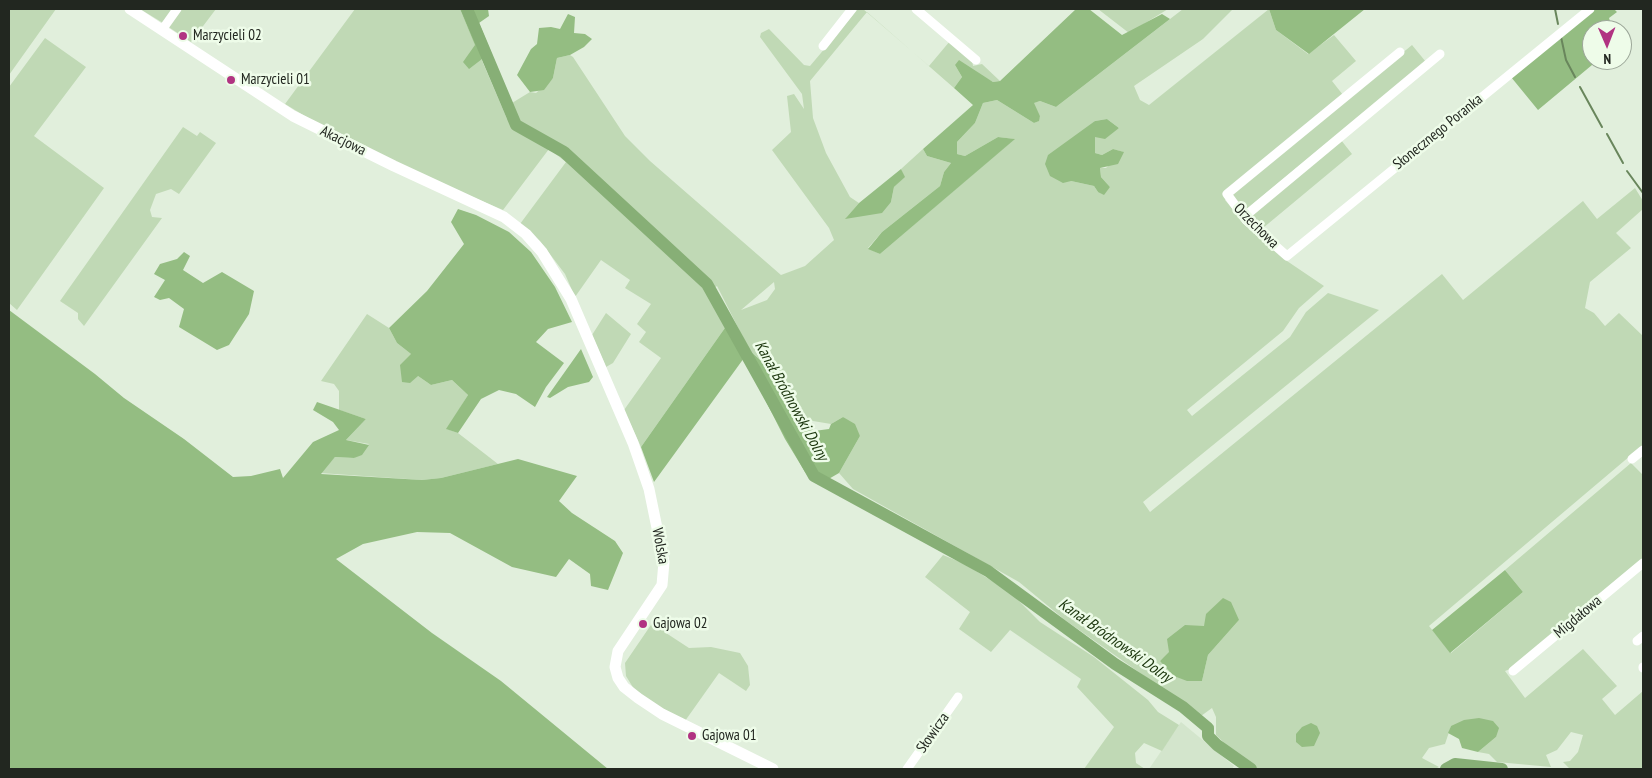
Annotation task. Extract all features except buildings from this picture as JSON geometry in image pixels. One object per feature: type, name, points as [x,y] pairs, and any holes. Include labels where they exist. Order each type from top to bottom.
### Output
[{"type":"street","name":"Akacjowa","points":[[130,9],[293,116],[504,217],[526,234],[554,269]]},
{"type":"street","points":[[162,30],[177,9]]},
{"type":"street","points":[[823,46],[852,9]]},
{"type":"street","points":[[916,9],[976,60]]},
{"type":"street","name":"Słonecznego Poranka","points":[[1287,256],[1590,9]]},
{"type":"street","name":"Orzechowa","points":[[1287,256],[1244,217],[1227,194],[1400,52]]},
{"type":"street","points":[[1244,217],[1440,54]]},
{"type":"street","name":"Wolska","points":[[554,269],[577,313],[642,466],[664,562],[662,585],[618,650],[615,667],[618,678],[624,687],[662,714],[773,769]]},
{"type":"street","points":[[1632,459],[1643,450]]},
{"type":"street","name":"Migdałowa","points":[[1513,671],[1643,563]]},
{"type":"street","name":"Słowicza","points":[[908,769],[958,697]]},
{"type":"shaded area","points":[[9,9],[56,9],[9,75]]},
{"type":"shaded area","points":[[140,9],[173,9],[163,23]]},
{"type":"shaded area","points":[[179,9],[216,9],[191,42],[167,26]]},
{"type":"shaded area","points":[[355,9],[460,9],[507,119],[517,115],[512,103],[530,92],[536,93],[553,78],[557,58],[570,55],[625,136],[650,161],[781,275],[805,266],[834,240],[829,228],[772,150],[791,132],[787,96],[794,94],[804,109],[802,94],[760,37],[761,33],[769,29],[804,65],[810,66],[858,9],[863,9],[867,12],[810,81],[813,118],[826,153],[850,197],[859,203],[846,218],[891,202],[894,187],[904,177],[901,169],[923,149],[927,156],[951,163],[944,172],[940,186],[882,232],[868,248],[880,254],[1014,139],[998,137],[965,156],[957,154],[957,142],[975,123],[983,103],[997,100],[1034,123],[1038,121],[1040,116],[1033,103],[1040,101],[1056,107],[1183,9],[1233,9],[1203,39],[1134,86],[1140,100],[1149,105],[1269,9],[1276,30],[1308,54],[1334,35],[1356,61],[1332,81],[1343,95],[1225,200],[1254,234],[1257,232],[1287,261],[1324,286],[1299,308],[1283,331],[1187,410],[1192,416],[1290,337],[1306,312],[1328,293],[1379,310],[1143,502],[1150,512],[1442,274],[1463,300],[1583,201],[1597,219],[1635,188],[1643,201],[1643,209],[1616,233],[1631,248],[1590,282],[1585,308],[1594,313],[1605,326],[1619,313],[1643,336],[1643,445],[1429,626],[1451,653],[1523,592],[1505,570],[1631,463],[1643,475],[1643,558],[1510,669],[1505,671],[1525,698],[1583,649],[1617,686],[1602,699],[1615,715],[1643,691],[1643,769],[1570,769],[1563,762],[1570,761],[1578,752],[1583,735],[1571,732],[1557,750],[1546,755],[1551,767],[1497,762],[1489,754],[1478,752],[1496,737],[1451,726],[1445,744],[1429,748],[1422,758],[1439,767],[1435,769],[1258,769],[1238,756],[1216,735],[1216,717],[1212,708],[1201,716],[1065,620],[1019,582],[853,489],[839,473],[860,436],[843,417],[831,424],[813,421],[799,414],[794,399],[783,380],[750,351],[717,286],[708,292],[727,325],[641,447],[624,410],[661,358],[639,342],[646,332],[637,324],[651,304],[625,288],[630,280],[601,260],[575,297],[565,274],[540,241],[520,224],[566,162],[549,149],[503,210],[435,181],[318,124],[285,104]],"holes":[[[1107,119],[1119,128],[1094,137],[1095,153],[1102,155],[1113,149],[1123,152],[1106,168],[1100,168],[1101,177],[1110,187],[1098,192],[1094,186],[1071,181],[1095,121]],[[774,282],[775,289],[767,300],[741,310]],[[1239,620],[1208,655],[1202,681],[1160,661],[1204,626]]]},
{"type":"shaded area","points":[[1098,9],[1168,9],[1129,33]]},
{"type":"shaded area","points":[[45,38],[86,67],[34,136],[104,188],[17,310],[9,303],[9,87]]},
{"type":"shaded area","points":[[950,41],[972,60],[973,66],[982,64],[1000,81],[993,82],[955,65],[962,77],[954,88],[913,52],[929,66]]},
{"type":"shaded area","points":[[1412,45],[1426,62],[1244,211],[1231,195]]},
{"type":"shaded area","points":[[183,127],[197,136],[200,132],[216,143],[179,194],[171,189],[156,194],[150,210],[152,217],[162,218],[84,326],[78,319],[78,313],[60,301]]},
{"type":"shaded area","points":[[1341,140],[1352,154],[1263,228],[1251,215]]},
{"type":"shaded area","points":[[606,313],[631,334],[613,363],[606,367],[592,335]]},
{"type":"shaded area","points":[[367,314],[389,328],[397,343],[411,354],[418,376],[431,385],[452,380],[468,395],[447,429],[458,433],[498,464],[441,478],[422,480],[320,473],[335,457],[354,458],[369,444],[346,440],[366,419],[339,410],[339,391],[334,384],[321,381]]},
{"type":"shaded area","points":[[943,555],[965,564],[1011,593],[1040,622],[1094,657],[1148,700],[1158,712],[1179,725],[1162,751],[1144,743],[1135,753],[1136,763],[1145,769],[1084,769],[1114,727],[1077,687],[1081,679],[1010,630],[991,652],[959,629],[970,612],[925,577]]},
{"type":"shaded area","points":[[655,619],[666,633],[689,648],[711,647],[740,653],[748,666],[750,685],[746,691],[719,673],[685,721],[664,711],[634,689],[626,676],[625,663]]},
{"type":"shaded area","points":[[1181,722],[1234,766],[1232,769],[1149,769]]},
{"type":"green space","points":[[460,9],[488,9],[489,16],[479,23],[517,115],[508,119],[482,59],[469,69],[463,62],[475,45]]},
{"type":"green space","points":[[1076,9],[1089,9],[1122,35],[1162,14],[1170,19],[1056,107],[1040,101],[1034,103],[1040,116],[1039,121],[1034,123],[997,100],[983,103],[975,123],[957,142],[957,154],[965,156],[998,137],[1015,139],[880,254],[868,249],[882,232],[940,186],[944,172],[951,163],[927,156],[923,149],[973,105],[954,88],[962,77],[955,65],[959,60],[993,82],[1000,81]]},
{"type":"green space","points":[[1269,9],[1365,9],[1309,54],[1276,30]]},
{"type":"green space","points":[[1594,9],[1614,9],[1617,12],[1609,18],[1610,20],[1582,20],[1582,70],[1586,70],[1538,110],[1511,77]]},
{"type":"green space","points":[[568,14],[575,17],[574,33],[585,34],[592,39],[584,47],[570,55],[557,58],[553,78],[544,90],[530,92],[517,75],[531,49],[537,44],[539,28],[551,27],[560,29]]},
{"type":"green space","points":[[1107,119],[1119,128],[1105,139],[1095,137],[1095,153],[1102,155],[1113,149],[1124,152],[1118,164],[1100,168],[1101,177],[1110,187],[1104,195],[1098,192],[1094,186],[1071,181],[1063,183],[1050,176],[1045,164],[1048,155],[1095,121]]},
{"type":"green space","points":[[901,169],[905,177],[894,187],[891,202],[882,213],[845,219],[859,203]]},
{"type":"green space","points":[[458,209],[476,215],[509,232],[531,252],[555,287],[572,322],[548,329],[536,342],[564,363],[546,387],[535,407],[516,394],[499,390],[481,399],[458,433],[446,429],[468,395],[452,380],[431,385],[418,376],[410,383],[402,382],[400,365],[411,354],[397,343],[389,328],[427,291],[464,244],[451,222]]},
{"type":"green space","points":[[184,252],[190,256],[183,270],[203,283],[222,272],[254,291],[249,314],[229,345],[217,350],[179,327],[184,309],[169,298],[160,300],[154,297],[165,280],[154,274],[160,264],[177,259]]},
{"type":"green space","points":[[9,310],[124,398],[184,439],[233,477],[251,476],[280,469],[283,478],[313,442],[339,430],[333,422],[313,410],[317,402],[366,419],[346,440],[369,445],[362,455],[354,458],[335,457],[321,474],[422,480],[441,478],[518,459],[577,476],[559,501],[572,513],[615,541],[623,553],[608,590],[591,586],[590,574],[569,559],[556,577],[512,567],[450,533],[417,532],[363,544],[336,559],[432,633],[501,681],[608,769],[11,769],[9,766]]},
{"type":"green space","points":[[727,325],[744,357],[750,351],[783,380],[794,399],[799,414],[814,431],[829,429],[831,424],[843,417],[855,424],[860,436],[839,473],[820,484],[805,472],[785,439],[744,358],[654,482],[641,447]]},
{"type":"green space","points":[[581,349],[593,377],[589,382],[568,387],[550,398],[547,397]]},
{"type":"green space","points":[[1505,570],[1523,592],[1450,653],[1432,630]]},
{"type":"green space","points":[[1223,598],[1231,602],[1239,620],[1208,655],[1202,681],[1187,681],[1174,676],[1160,661],[1169,652],[1167,639],[1185,625],[1204,626],[1206,614]]},
{"type":"green space","points":[[1479,718],[1493,721],[1499,728],[1496,737],[1478,752],[1462,748],[1459,739],[1448,733],[1451,726],[1464,720]]},
{"type":"green space","points":[[1311,723],[1317,726],[1320,733],[1314,746],[1302,747],[1296,742],[1296,734],[1302,727]]},
{"type":"waterway","name":"Kanał Bródnowski Dolny","points":[[467,9],[516,125],[564,152],[707,284],[814,476],[988,571],[1115,664],[1183,707],[1208,728],[1208,736],[1217,745],[1251,769]]},
{"type":"waterway","points":[[1555,9],[1558,24]]},
{"type":"waterway","points":[[1561,37],[1566,60],[1575,77]]},
{"type":"waterway","points":[[1580,87],[1602,127]]},
{"type":"waterway","points":[[1607,134],[1623,163]]},
{"type":"waterway","points":[[1627,171],[1643,193]]},
{"type":"waterway","name":"Kanał Bródnowski Dolny","points":[[1446,769],[1455,764],[1502,769]]},
{"type":"place","name":"Marzycieli 02","points":[[183,36]]},
{"type":"place","name":"Marzycieli 01","points":[[231,80]]},
{"type":"place","name":"Gajowa 02","points":[[643,624]]},
{"type":"place","name":"Gajowa 01","points":[[692,736]]}]
